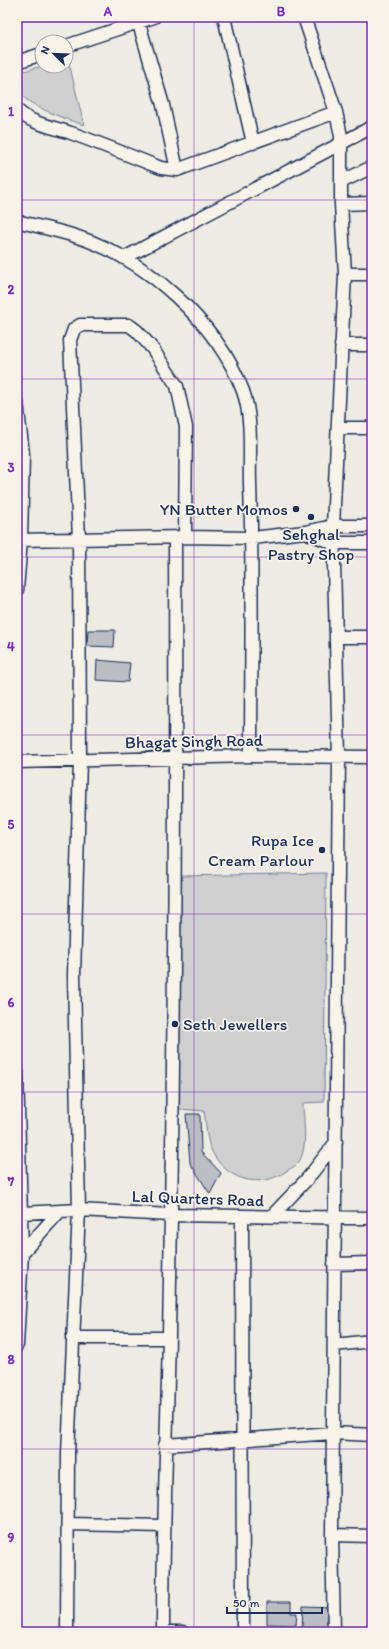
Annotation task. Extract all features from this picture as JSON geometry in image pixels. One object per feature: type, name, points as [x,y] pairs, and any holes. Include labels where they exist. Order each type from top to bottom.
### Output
[{"type":"street","points":[[74,43],[138,19],[154,17]]},
{"type":"street","points":[[224,17],[253,143]]},
{"type":"street","points":[[304,17],[336,112],[341,144],[340,204],[345,274],[340,345],[338,428],[333,526],[339,757],[332,1535],[334,1632]]},
{"type":"street","points":[[138,19],[163,105],[177,170]]},
{"type":"street","points":[[17,62],[34,57]]},
{"type":"street","points":[[17,110],[21,115],[37,123],[72,133],[161,168],[177,170],[336,112]]},
{"type":"street","points":[[124,258],[372,127]]},
{"type":"street","points":[[341,182],[372,167]]},
{"type":"street","points":[[340,204],[372,203]]},
{"type":"street","points":[[17,221],[76,236],[124,258],[151,276],[199,321],[230,364],[243,392],[248,413],[252,538],[251,756]]},
{"type":"street","points":[[345,274],[372,274]]},
{"type":"street","points":[[67,1632],[68,1454],[72,1338],[79,1210],[74,975],[80,760],[79,539],[70,340],[74,329],[80,325],[114,324],[129,326],[137,331],[152,348],[177,386],[186,427],[180,538],[169,1338],[165,1444],[163,1632],[183,1632]]},
{"type":"street","points":[[340,345],[372,345]]},
{"type":"street","points":[[17,402],[20,454],[17,590]]},
{"type":"street","points":[[338,428],[372,428]]},
{"type":"street","points":[[19,540],[252,538],[305,532],[333,526],[372,526]]},
{"type":"street","points":[[305,532],[333,543],[372,542]]},
{"type":"street","points":[[337,637],[372,637]]},
{"type":"street","name":"Bhagat Singh Road","points":[[17,762],[251,756],[372,757]]},
{"type":"street","points":[[17,1072],[18,1161],[22,1213],[22,1253],[19,1271],[17,1345]]},
{"type":"street","points":[[271,1217],[308,1178],[336,1142]]},
{"type":"street","name":"Lal Quarters Road","points":[[22,1213],[79,1210],[170,1215],[372,1218]]},
{"type":"street","points":[[22,1253],[60,1211]]},
{"type":"street","points":[[242,1216],[243,1632]]},
{"type":"street","points":[[334,1264],[372,1263]]},
{"type":"street","points":[[72,1338],[169,1338]]},
{"type":"street","points":[[334,1345],[372,1341]]},
{"type":"street","points":[[165,1444],[333,1433],[372,1435]]},
{"type":"street","points":[[68,1524],[164,1526]]},
{"type":"street","points":[[332,1535],[372,1536]]},
{"type":"shaded area","points":[[34,68],[34,74],[72,74],[84,125],[58,116],[23,97],[18,91],[17,87],[17,73]]},
{"type":"shaded area","points":[[326,873],[324,1102],[303,1103],[305,1134],[303,1150],[297,1164],[277,1176],[266,1180],[254,1181],[243,1179],[224,1167],[216,1158],[210,1147],[204,1111],[179,1109],[181,876]]},
{"type":"building","points":[[88,630],[115,630],[114,647],[87,646]]},
{"type":"building","points":[[97,660],[130,663],[128,682],[96,680]]},
{"type":"building","points":[[186,1114],[200,1114],[201,1152],[221,1173],[210,1194],[190,1163]]},
{"type":"building","points":[[267,1602],[291,1602],[291,1613],[297,1613],[296,1625],[267,1624]]},
{"type":"building","points":[[303,1606],[331,1607],[331,1629],[302,1628]]},
{"type":"place","name":"YN Butter Momos","points":[[296,509]]},
{"type":"place","name":"Sehghal Pastry Shop","points":[[311,517]]},
{"type":"place","name":"Rupa Ice Cream Parlour","points":[[322,850]]},
{"type":"place","name":"Seth Jewellers","points":[[175,1024]]}]
